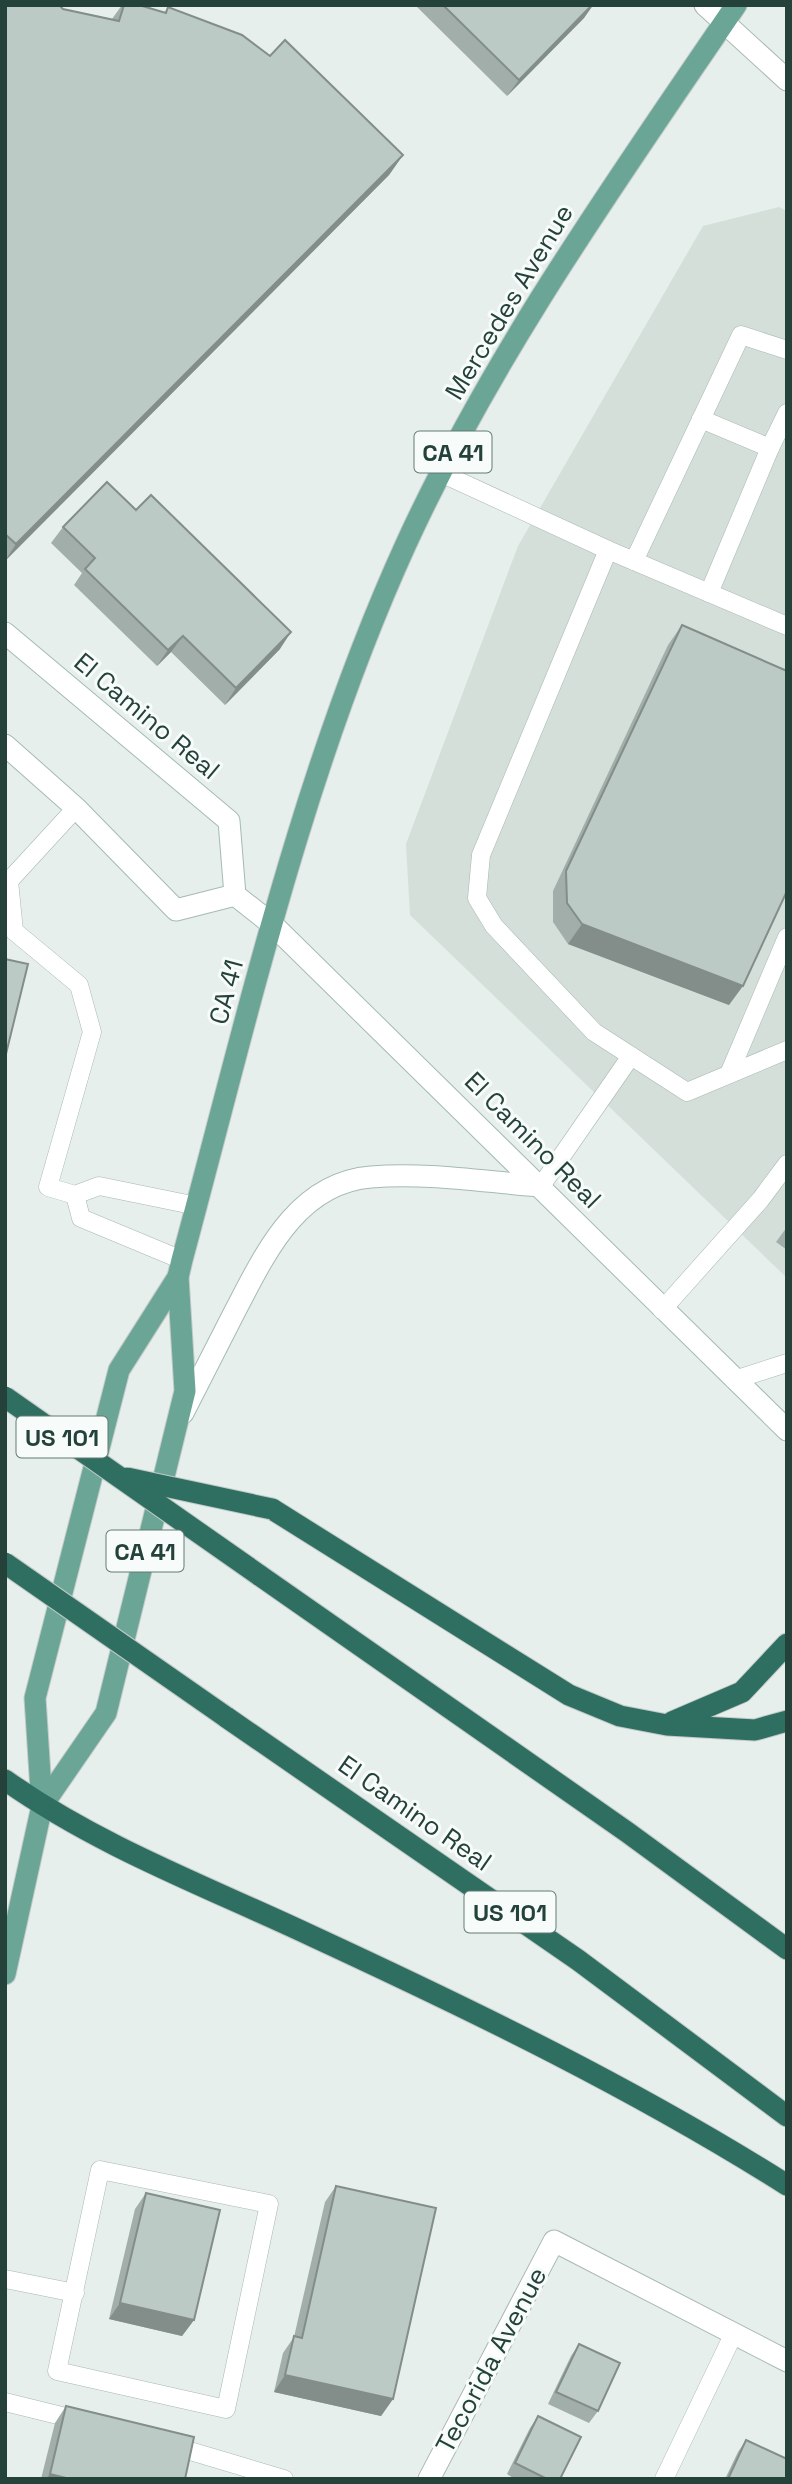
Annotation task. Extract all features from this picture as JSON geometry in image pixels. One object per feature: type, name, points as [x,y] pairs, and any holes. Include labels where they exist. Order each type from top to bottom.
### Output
[{"type":"highway","name":"US 101","points":[[5,1397],[627,1832],[787,1949]]},
{"type":"highway","points":[[118,1477],[272,1509],[569,1695],[620,1716],[667,1725],[755,1730],[787,1721]]},
{"type":"highway","name":"El Camino Real","points":[[5,1563],[578,1960],[787,2116]]},
{"type":"highway","points":[[667,1725],[742,1692],[787,1644]]},
{"type":"highway","points":[[5,1780],[42,1806],[164,1872],[246,1905],[528,2039],[637,2096],[787,2185]]},
{"type":"main road","points":[[705,5],[787,80]]},
{"type":"main road","name":"Mercedes Avenue","points":[[273,925],[307,800],[359,658],[407,543],[441,473],[519,331],[736,5]]},
{"type":"main road","name":"El Camino Real","points":[[5,633],[229,821],[236,895],[273,925],[787,1430]]},
{"type":"main road","points":[[5,745],[76,808],[176,910],[236,895]]},
{"type":"main road","name":"CA 41","points":[[5,1974],[42,1806],[35,1698],[119,1370],[180,1269],[273,925]]},
{"type":"main road","points":[[176,1427],[272,1240],[300,1208],[333,1188],[368,1177],[409,1176],[541,1186]]},
{"type":"main road","name":"CA 41","points":[[42,1806],[106,1713],[185,1391],[180,1269]]},
{"type":"main road","name":"Tecorida Avenue","points":[[429,2479],[554,2241],[734,2333]]},
{"type":"main road","points":[[734,2333],[787,2361]]},
{"type":"lane","points":[[634,561],[741,335],[787,350]]},
{"type":"lane","points":[[709,593],[787,413]]},
{"type":"lane","points":[[701,419],[770,448]]},
{"type":"lane","points":[[441,473],[608,550],[786,625]]},
{"type":"lane","points":[[608,550],[481,855],[477,898],[494,926],[594,1032],[687,1092],[787,1050]]},
{"type":"lane","points":[[76,808],[9,881],[14,931],[79,985],[92,1032],[48,1187],[75,1195],[99,1186],[197,1206]]},
{"type":"lane","points":[[729,1074],[787,937]]},
{"type":"lane","points":[[541,1186],[631,1056]]},
{"type":"lane","points":[[662,1310],[761,1199],[787,1164]]},
{"type":"lane","points":[[75,1195],[81,1218],[180,1269]]},
{"type":"lane","points":[[734,1380],[787,1363]]},
{"type":"lane","points":[[100,2170],[269,2204],[226,2409],[57,2371],[75,2293],[100,2170]]},
{"type":"lane","points":[[5,2279],[75,2293]]},
{"type":"lane","points":[[664,2479],[734,2333]]},
{"type":"lane","points":[[5,2402],[106,2427]]},
{"type":"lane","points":[[156,2441],[284,2479]]},
{"type":"shaded area","points":[[779,207],[787,211],[787,1278],[410,915],[406,844],[518,546],[703,226]]},
{"type":"building","points":[[5,5],[59,5],[63,9],[119,21],[124,5],[139,5],[166,13],[168,7],[242,35],[270,56],[285,40],[403,155],[16,544],[5,534]]},
{"type":"building","points":[[443,5],[592,5],[519,80]]},
{"type":"building","points":[[107,482],[136,510],[151,495],[291,632],[236,688],[183,636],[168,650],[85,569],[95,558],[63,527]]},
{"type":"building","points":[[682,625],[787,671],[787,891],[743,986],[582,924],[567,903],[566,871]]},
{"type":"building","points":[[5,959],[28,964],[5,1058]]},
{"type":"building","points":[[336,2186],[436,2208],[393,2399],[285,2375],[294,2336],[302,2338]]},
{"type":"building","points":[[146,2193],[220,2210],[194,2320],[120,2303]]},
{"type":"building","points":[[579,2344],[620,2363],[598,2411],[556,2392]]},
{"type":"building","points":[[66,2406],[194,2437],[185,2479],[70,2479],[50,2474]]},
{"type":"building","points":[[538,2416],[581,2437],[560,2479],[547,2479],[515,2463]]},
{"type":"building","points":[[746,2440],[787,2459],[785,2479],[728,2479]]}]
